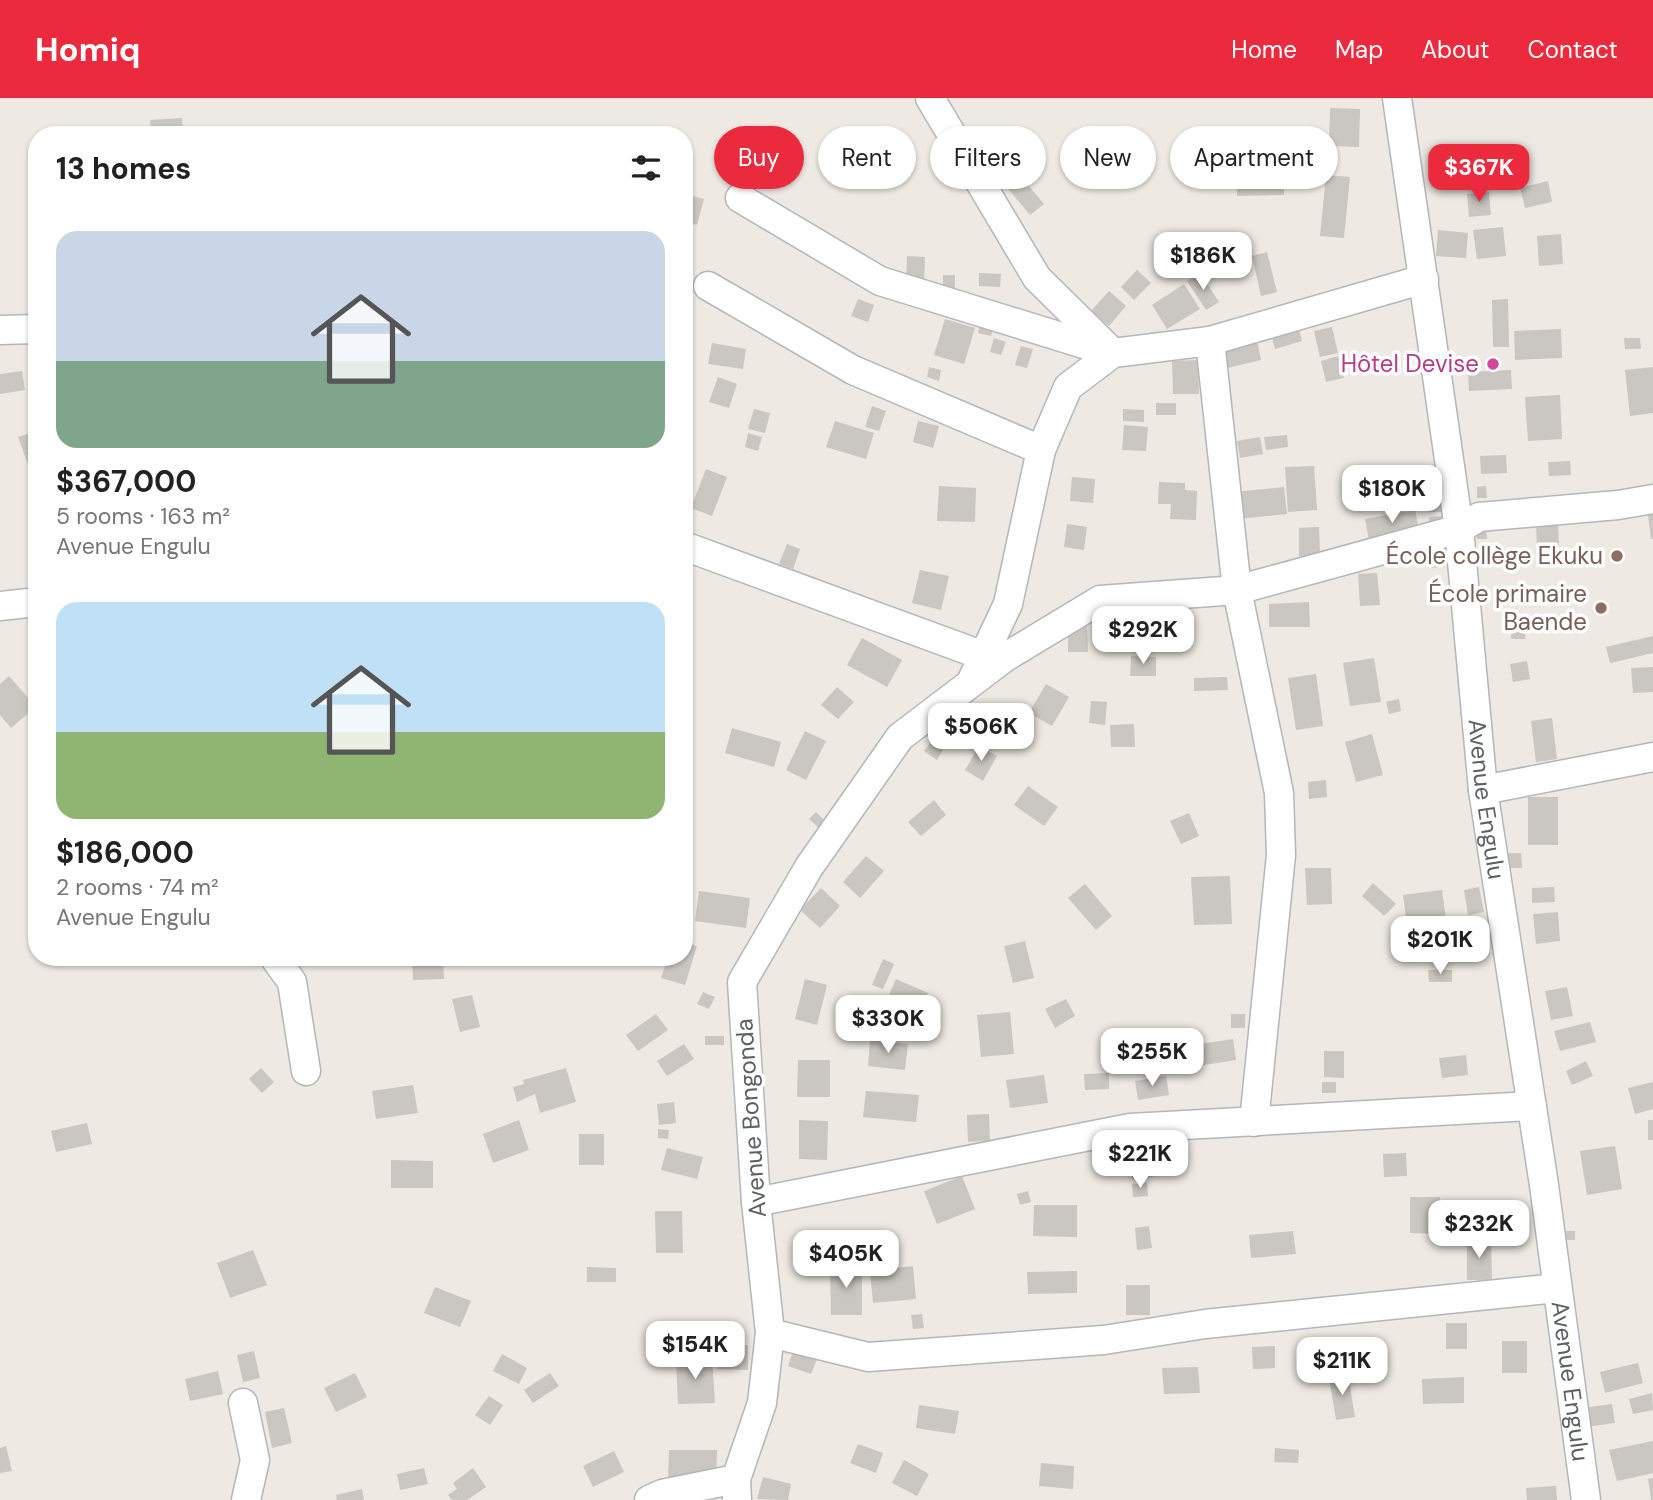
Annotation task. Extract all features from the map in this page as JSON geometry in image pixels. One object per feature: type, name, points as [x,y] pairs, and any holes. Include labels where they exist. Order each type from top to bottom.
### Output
[{"type":"street","points":[[930,98],[1037,278],[1114,353]]},
{"type":"street","name":"Avenue Engulu","points":[[1397,98],[1459,529],[1483,790],[1532,1106],[1586,1500]]},
{"type":"street","points":[[740,198],[880,281],[1114,353],[1210,341],[1424,279]]},
{"type":"street","points":[[708,286],[853,370],[1041,450]]},
{"type":"street","points":[[0,330],[28,329]]},
{"type":"street","points":[[1210,341],[1237,590],[1279,793],[1281,855],[1254,1122]]},
{"type":"street","points":[[971,683],[1008,604],[1041,450],[1068,387],[1114,353]]},
{"type":"street","points":[[971,683],[1004,658],[1100,600],[1237,590],[1459,529],[1479,517],[1618,505],[1653,499]]},
{"type":"street","points":[[693,549],[984,656]]},
{"type":"street","points":[[0,606],[28,603]]},
{"type":"street","name":"Avenue Bongonda","points":[[741,1493],[762,1403],[770,1333],[756,1202],[742,982],[809,867],[900,737],[971,683]]},
{"type":"street","points":[[1483,790],[1653,757]]},
{"type":"street","points":[[280,966],[292,982],[306,1070]]},
{"type":"street","points":[[756,1202],[1130,1128],[1532,1106]]},
{"type":"street","points":[[770,1333],[867,1357],[1104,1339],[1205,1324],[1557,1289]]},
{"type":"street","points":[[243,1402],[255,1460],[246,1500]]},
{"type":"street","points":[[649,1500],[662,1494],[741,1493]]},
{"type":"building","points":[[1330,108],[1360,109],[1359,147],[1338,146],[1338,126],[1330,126]]},
{"type":"building","points":[[182,118],[182,126],[150,126],[150,120]]},
{"type":"building","points":[[1338,176],[1350,177],[1344,238],[1320,236],[1325,189],[1338,189]]},
{"type":"building","points":[[1548,181],[1552,202],[1525,208],[1520,188]]},
{"type":"building","points":[[1008,189],[1031,189],[1044,204],[1030,215]]},
{"type":"building","points":[[1237,189],[1284,189],[1284,195],[1237,196]]},
{"type":"building","points":[[1489,192],[1491,215],[1469,217],[1467,194]]},
{"type":"building","points":[[693,196],[704,199],[697,225],[693,224]]},
{"type":"building","points":[[1503,227],[1506,256],[1477,259],[1473,230]]},
{"type":"building","points":[[1438,230],[1468,233],[1466,258],[1436,256]]},
{"type":"building","points":[[1561,234],[1563,264],[1539,266],[1537,236]]},
{"type":"building","points":[[1267,252],[1277,292],[1261,296],[1252,256]]},
{"type":"building","points":[[907,256],[925,257],[924,284],[906,283]]},
{"type":"building","points":[[1137,270],[1151,283],[1134,300],[1121,287]]},
{"type":"building","points":[[979,273],[1001,274],[1000,287],[979,286]]},
{"type":"building","points":[[1200,273],[1219,302],[1206,310],[1187,281]]},
{"type":"building","points":[[943,275],[955,275],[955,294],[943,294]]},
{"type":"building","points":[[1184,284],[1200,309],[1167,329],[1152,305]]},
{"type":"building","points":[[1109,291],[1126,306],[1109,326],[1091,311]]},
{"type":"building","points":[[858,299],[874,305],[868,322],[851,316]]},
{"type":"building","points":[[1508,299],[1509,347],[1493,347],[1492,300]]},
{"type":"building","points":[[945,319],[975,328],[964,364],[934,355]]},
{"type":"building","points":[[981,321],[994,324],[991,336],[978,333]]},
{"type":"building","points":[[1332,327],[1338,353],[1320,357],[1314,331]]},
{"type":"building","points":[[1561,329],[1562,358],[1515,360],[1514,331]]},
{"type":"building","points":[[1299,330],[1302,341],[1275,349],[1272,338]]},
{"type":"building","points":[[994,338],[1006,342],[1001,355],[990,352]]},
{"type":"building","points":[[1624,338],[1640,338],[1641,349],[1625,349]]},
{"type":"building","points":[[1257,339],[1261,360],[1223,369],[1218,348]]},
{"type":"building","points":[[712,343],[746,349],[743,369],[708,364]]},
{"type":"building","points":[[1021,346],[1033,349],[1027,368],[1015,365]]},
{"type":"building","points":[[1338,356],[1344,378],[1326,382],[1321,361]]},
{"type":"building","points":[[1462,357],[1463,372],[1453,373],[1452,358]]},
{"type":"building","points":[[1198,360],[1199,394],[1173,394],[1172,361]]},
{"type":"building","points":[[929,367],[941,370],[939,381],[927,377]]},
{"type":"building","points":[[1653,367],[1653,413],[1630,416],[1625,370]]},
{"type":"building","points":[[1511,370],[1512,389],[1469,391],[1468,372]]},
{"type":"building","points":[[22,371],[25,390],[0,394],[0,374]]},
{"type":"building","points":[[718,377],[737,384],[729,408],[709,402]]},
{"type":"building","points":[[1560,395],[1562,439],[1528,441],[1525,397]]},
{"type":"building","points":[[1156,403],[1176,403],[1176,415],[1156,415]]},
{"type":"building","points":[[872,406],[886,411],[879,431],[865,427]]},
{"type":"building","points":[[754,409],[770,413],[765,433],[748,429]]},
{"type":"building","points":[[1123,409],[1144,410],[1144,422],[1123,421]]},
{"type":"building","points":[[835,421],[874,433],[866,459],[826,447]]},
{"type":"building","points":[[918,421],[939,426],[933,448],[913,442]]},
{"type":"building","points":[[1124,425],[1148,427],[1146,451],[1122,450]]},
{"type":"building","points":[[748,433],[762,437],[758,451],[745,447]]},
{"type":"building","points":[[28,434],[28,464],[18,437]]},
{"type":"building","points":[[1287,435],[1288,447],[1266,450],[1264,437]]},
{"type":"building","points":[[1260,437],[1263,454],[1240,458],[1237,441]]},
{"type":"building","points":[[1506,455],[1507,473],[1481,474],[1480,456]]},
{"type":"building","points":[[1570,461],[1571,475],[1549,476],[1548,462]]},
{"type":"building","points":[[1314,466],[1317,510],[1288,512],[1285,467]]},
{"type":"building","points":[[706,469],[727,477],[712,516],[693,509]]},
{"type":"building","points":[[1072,477],[1095,479],[1093,503],[1070,501]]},
{"type":"building","points":[[1159,482],[1185,483],[1185,490],[1197,491],[1196,520],[1170,519],[1171,504],[1158,504]]},
{"type":"building","points":[[939,486],[976,488],[975,522],[937,521]]},
{"type":"building","points":[[1427,486],[1442,486],[1443,512],[1428,512]]},
{"type":"building","points":[[1486,486],[1487,498],[1477,498],[1477,487]]},
{"type":"building","points":[[1284,487],[1287,514],[1237,519],[1234,492]]},
{"type":"building","points":[[1415,510],[1419,530],[1369,540],[1365,519]]},
{"type":"building","points":[[1653,514],[1653,539],[1651,539],[1648,515]]},
{"type":"building","points":[[1442,516],[1443,526],[1430,528],[1429,517]]},
{"type":"building","points":[[1536,521],[1558,521],[1559,550],[1537,551]]},
{"type":"building","points":[[1067,524],[1087,527],[1084,550],[1064,547]]},
{"type":"building","points":[[1486,525],[1487,539],[1477,539],[1476,526]]},
{"type":"building","points":[[1319,527],[1320,555],[1299,556],[1299,528]]},
{"type":"building","points":[[787,544],[800,549],[793,569],[779,564]]},
{"type":"building","points":[[1443,550],[1445,567],[1432,568],[1430,552]]},
{"type":"building","points":[[920,570],[949,576],[941,610],[912,603]]},
{"type":"building","points":[[1377,573],[1380,605],[1360,606],[1358,574]]},
{"type":"building","points":[[1487,592],[1488,601],[1471,602],[1471,593]]},
{"type":"building","points":[[1309,602],[1310,627],[1269,627],[1269,604]]},
{"type":"building","points":[[1068,624],[1087,624],[1088,652],[1068,652]]},
{"type":"building","points":[[1512,624],[1526,625],[1525,639],[1511,639]]},
{"type":"building","points":[[1653,636],[1653,653],[1610,663],[1606,647]]},
{"type":"building","points":[[862,638],[902,660],[887,687],[847,665]]},
{"type":"building","points":[[1131,656],[1156,657],[1156,676],[1130,676]]},
{"type":"building","points":[[1374,658],[1381,702],[1350,706],[1343,663]]},
{"type":"building","points":[[1527,661],[1530,679],[1513,682],[1510,664]]},
{"type":"building","points":[[1653,667],[1653,692],[1633,693],[1631,668]]},
{"type":"building","points":[[1316,674],[1323,726],[1296,730],[1288,678]]},
{"type":"building","points":[[9,676],[28,698],[28,714],[11,728],[0,715],[0,684]]},
{"type":"building","points":[[1227,677],[1228,690],[1194,691],[1194,678]]},
{"type":"building","points":[[1046,684],[1069,697],[1052,726],[1029,713]]},
{"type":"building","points":[[837,687],[854,702],[838,719],[821,705]]},
{"type":"building","points":[[1399,699],[1401,711],[1389,714],[1386,702]]},
{"type":"building","points":[[1091,701],[1107,702],[1105,725],[1089,723]]},
{"type":"building","points":[[1552,718],[1557,759],[1536,762],[1531,721]]},
{"type":"building","points":[[1134,724],[1135,747],[1111,747],[1110,725]]},
{"type":"building","points":[[732,728],[781,742],[774,767],[725,753]]},
{"type":"building","points":[[805,731],[826,741],[806,780],[786,770]]},
{"type":"building","points":[[1372,734],[1383,775],[1356,782],[1345,742]]},
{"type":"building","points":[[931,742],[943,750],[937,760],[924,751]]},
{"type":"building","points":[[979,746],[997,756],[983,781],[965,770]]},
{"type":"building","points":[[1326,780],[1327,797],[1309,799],[1308,782]]},
{"type":"building","points":[[1028,786],[1058,807],[1044,826],[1014,805]]},
{"type":"building","points":[[1528,797],[1558,797],[1558,845],[1528,845]]},
{"type":"building","points":[[934,800],[946,815],[921,836],[908,822]]},
{"type":"building","points":[[816,812],[826,822],[819,828],[809,819]]},
{"type":"building","points":[[1189,813],[1199,836],[1181,844],[1170,821]]},
{"type":"building","points":[[1506,853],[1521,853],[1522,868],[1506,868]]},
{"type":"building","points":[[866,856],[884,871],[860,898],[843,882]]},
{"type":"building","points":[[1305,868],[1331,868],[1332,904],[1307,905]]},
{"type":"building","points":[[1230,876],[1232,924],[1194,925],[1191,877]]},
{"type":"building","points":[[1373,883],[1396,904],[1384,916],[1362,896]]},
{"type":"building","points":[[1085,884],[1112,916],[1096,930],[1068,898]]},
{"type":"building","points":[[1479,887],[1484,912],[1468,915],[1464,890]]},
{"type":"building","points":[[1554,887],[1555,902],[1532,903],[1532,888]]},
{"type":"building","points":[[821,888],[840,906],[820,928],[800,910]]},
{"type":"building","points":[[1442,890],[1449,942],[1410,947],[1403,895]]},
{"type":"building","points":[[699,891],[750,898],[746,928],[695,921]]},
{"type":"building","points":[[1558,912],[1560,941],[1536,944],[1533,914]]},
{"type":"building","points":[[1025,941],[1034,978],[1013,983],[1004,946]]},
{"type":"building","points":[[883,959],[894,964],[883,989],[872,985]]},
{"type":"building","points":[[412,966],[443,966],[444,979],[413,980]]},
{"type":"building","points":[[665,966],[691,966],[685,985],[661,978]]},
{"type":"building","points":[[1428,970],[1452,970],[1452,982],[1429,982]]},
{"type":"building","points":[[805,979],[827,985],[817,1025],[795,1019]]},
{"type":"building","points":[[896,979],[928,993],[920,1010],[889,995]]},
{"type":"building","points":[[1567,987],[1573,1016],[1551,1020],[1545,991]]},
{"type":"building","points":[[703,992],[715,997],[709,1009],[697,1004]]},
{"type":"building","points":[[472,995],[480,1027],[460,1032],[452,999]]},
{"type":"building","points":[[1066,999],[1075,1016],[1055,1028],[1045,1009]]},
{"type":"building","points":[[1010,1012],[1014,1054],[981,1057],[977,1015]]},
{"type":"building","points":[[656,1014],[668,1030],[638,1051],[626,1035]]},
{"type":"building","points":[[1231,1014],[1245,1014],[1245,1028],[1231,1028]]},
{"type":"building","points":[[1590,1022],[1596,1042],[1560,1051],[1554,1031]]},
{"type":"building","points":[[705,1036],[724,1036],[724,1045],[705,1045]]},
{"type":"building","points":[[1233,1039],[1236,1060],[1191,1067],[1188,1046]]},
{"type":"building","points":[[870,1040],[908,1044],[905,1070],[868,1066]]},
{"type":"building","points":[[684,1044],[694,1059],[667,1076],[657,1061]]},
{"type":"building","points":[[1324,1051],[1344,1051],[1344,1078],[1324,1077]]},
{"type":"building","points":[[1466,1055],[1468,1075],[1442,1078],[1439,1058]]},
{"type":"building","points":[[798,1060],[830,1060],[830,1097],[797,1097]]},
{"type":"building","points":[[1586,1061],[1593,1076],[1572,1085],[1566,1071]]},
{"type":"building","points":[[261,1068],[274,1082],[262,1093],[249,1079]]},
{"type":"building","points":[[566,1068],[576,1102],[540,1113],[535,1094],[517,1102],[513,1087],[524,1084],[523,1080]]},
{"type":"building","points":[[1109,1073],[1109,1089],[1085,1090],[1084,1074]]},
{"type":"building","points":[[1044,1075],[1048,1103],[1010,1108],[1006,1080]]},
{"type":"building","points":[[1166,1076],[1169,1095],[1138,1100],[1135,1081]]},
{"type":"building","points":[[1322,1082],[1336,1082],[1336,1093],[1322,1093]]},
{"type":"building","points":[[1653,1082],[1653,1109],[1635,1114],[1628,1088]]},
{"type":"building","points":[[413,1085],[418,1113],[376,1119],[372,1091]]},
{"type":"building","points":[[866,1091],[919,1095],[916,1122],[863,1117]]},
{"type":"building","points":[[674,1102],[676,1123],[659,1125],[657,1104]]},
{"type":"building","points":[[989,1114],[990,1141],[968,1142],[967,1115]]},
{"type":"building","points":[[519,1120],[529,1150],[493,1163],[483,1134]]},
{"type":"building","points":[[799,1120],[828,1121],[827,1160],[799,1159]]},
{"type":"building","points":[[1648,1120],[1653,1120],[1653,1140],[1648,1140]]},
{"type":"building","points":[[87,1123],[92,1144],[56,1152],[51,1131]]},
{"type":"building","points":[[658,1129],[669,1130],[668,1139],[658,1138]]},
{"type":"building","points":[[579,1134],[604,1134],[604,1165],[579,1165]]},
{"type":"building","points":[[1615,1146],[1622,1189],[1587,1195],[1580,1151]]},
{"type":"building","points":[[667,1148],[703,1157],[697,1179],[661,1170]]},
{"type":"building","points":[[1406,1153],[1407,1176],[1384,1177],[1383,1154]]},
{"type":"building","points":[[1166,1159],[1167,1175],[1132,1179],[1130,1163]]},
{"type":"building","points":[[391,1160],[433,1161],[433,1188],[391,1188]]},
{"type":"building","points":[[962,1176],[975,1209],[937,1224],[924,1191]]},
{"type":"building","points":[[1147,1183],[1148,1196],[1133,1197],[1132,1184]]},
{"type":"building","points":[[1028,1191],[1031,1202],[1020,1205],[1017,1194]]},
{"type":"building","points":[[1410,1197],[1440,1197],[1439,1234],[1410,1233]]},
{"type":"building","points":[[1034,1205],[1077,1205],[1077,1237],[1033,1236]]},
{"type":"building","points":[[655,1211],[682,1211],[683,1253],[656,1253]]},
{"type":"building","points":[[1149,1226],[1152,1248],[1137,1250],[1135,1228]]},
{"type":"building","points":[[1293,1231],[1296,1254],[1251,1258],[1249,1235]]},
{"type":"building","points":[[1564,1231],[1575,1231],[1575,1240],[1564,1240]]},
{"type":"building","points":[[1467,1239],[1491,1239],[1492,1280],[1467,1280]]},
{"type":"building","points":[[253,1250],[267,1285],[230,1298],[217,1263]]},
{"type":"building","points":[[830,1266],[862,1266],[862,1315],[831,1315]]},
{"type":"building","points":[[913,1266],[916,1299],[873,1303],[870,1271]]},
{"type":"building","points":[[587,1267],[616,1268],[616,1282],[587,1282]]},
{"type":"building","points":[[1077,1271],[1077,1293],[1028,1294],[1027,1272]]},
{"type":"building","points":[[1126,1285],[1150,1285],[1150,1315],[1126,1315]]},
{"type":"building","points":[[435,1287],[471,1301],[460,1327],[424,1313]]},
{"type":"building","points":[[922,1314],[924,1328],[913,1329],[911,1315]]},
{"type":"building","points":[[1446,1323],[1467,1323],[1467,1349],[1446,1349]]},
{"type":"building","points":[[1502,1341],[1527,1341],[1527,1373],[1502,1373]]},
{"type":"building","points":[[718,1345],[748,1345],[748,1370],[717,1369]]},
{"type":"building","points":[[795,1345],[819,1354],[811,1374],[788,1366]]},
{"type":"building","points":[[1275,1346],[1275,1368],[1253,1369],[1252,1347]]},
{"type":"building","points":[[254,1351],[260,1378],[243,1382],[237,1355]]},
{"type":"building","points":[[502,1354],[527,1368],[519,1384],[493,1371]]},
{"type":"building","points":[[712,1358],[715,1403],[678,1404],[676,1360]]},
{"type":"building","points":[[1638,1363],[1643,1383],[1605,1393],[1600,1372]]},
{"type":"building","points":[[1198,1367],[1200,1393],[1164,1394],[1162,1368]]},
{"type":"building","points":[[218,1371],[223,1394],[190,1401],[185,1379]]},
{"type":"building","points":[[355,1373],[367,1397],[336,1412],[324,1388]]},
{"type":"building","points":[[550,1373],[559,1386],[533,1403],[524,1390]]},
{"type":"building","points":[[1348,1375],[1355,1417],[1336,1420],[1329,1378]]},
{"type":"building","points":[[1464,1377],[1464,1403],[1423,1404],[1422,1379]]},
{"type":"building","points":[[1652,1393],[1653,1410],[1633,1414],[1629,1399]]},
{"type":"building","points":[[489,1396],[503,1405],[490,1425],[475,1415]]},
{"type":"building","points":[[1612,1404],[1615,1423],[1585,1427],[1582,1408]]},
{"type":"building","points":[[919,1405],[959,1411],[955,1434],[916,1428]]},
{"type":"building","points":[[284,1408],[292,1443],[272,1448],[265,1412]]},
{"type":"building","points":[[1653,1441],[1653,1473],[1617,1481],[1609,1450]]},
{"type":"building","points":[[858,1444],[883,1453],[876,1473],[850,1463]]},
{"type":"building","points":[[6,1446],[12,1471],[0,1473],[0,1448]]},
{"type":"building","points":[[1275,1448],[1299,1450],[1298,1463],[1274,1462]]},
{"type":"building","points":[[669,1450],[717,1450],[716,1482],[668,1481]]},
{"type":"building","points":[[614,1451],[624,1472],[593,1487],[583,1466]]},
{"type":"building","points":[[904,1460],[929,1474],[917,1496],[892,1483]]},
{"type":"building","points":[[1041,1463],[1074,1466],[1073,1489],[1039,1486]]},
{"type":"building","points":[[424,1468],[428,1484],[400,1490],[397,1474]]},
{"type":"building","points":[[473,1468],[486,1487],[467,1500],[452,1500],[448,1495],[457,1489],[453,1483]]},
{"type":"building","points":[[763,1477],[791,1484],[788,1500],[757,1499]]},
{"type":"building","points":[[1653,1478],[1653,1500],[1651,1500],[1648,1479]]},
{"type":"building","points":[[1556,1486],[1557,1500],[1527,1500],[1526,1488]]},
{"type":"building","points":[[362,1489],[364,1500],[337,1500],[336,1495]]},
{"type":"place","name":"Hôtel Devise","points":[[1493,364]]},
{"type":"place","name":"École collège Ekuku","points":[[1617,556]]},
{"type":"place","name":"École primaire Baende","points":[[1601,608]]}]
